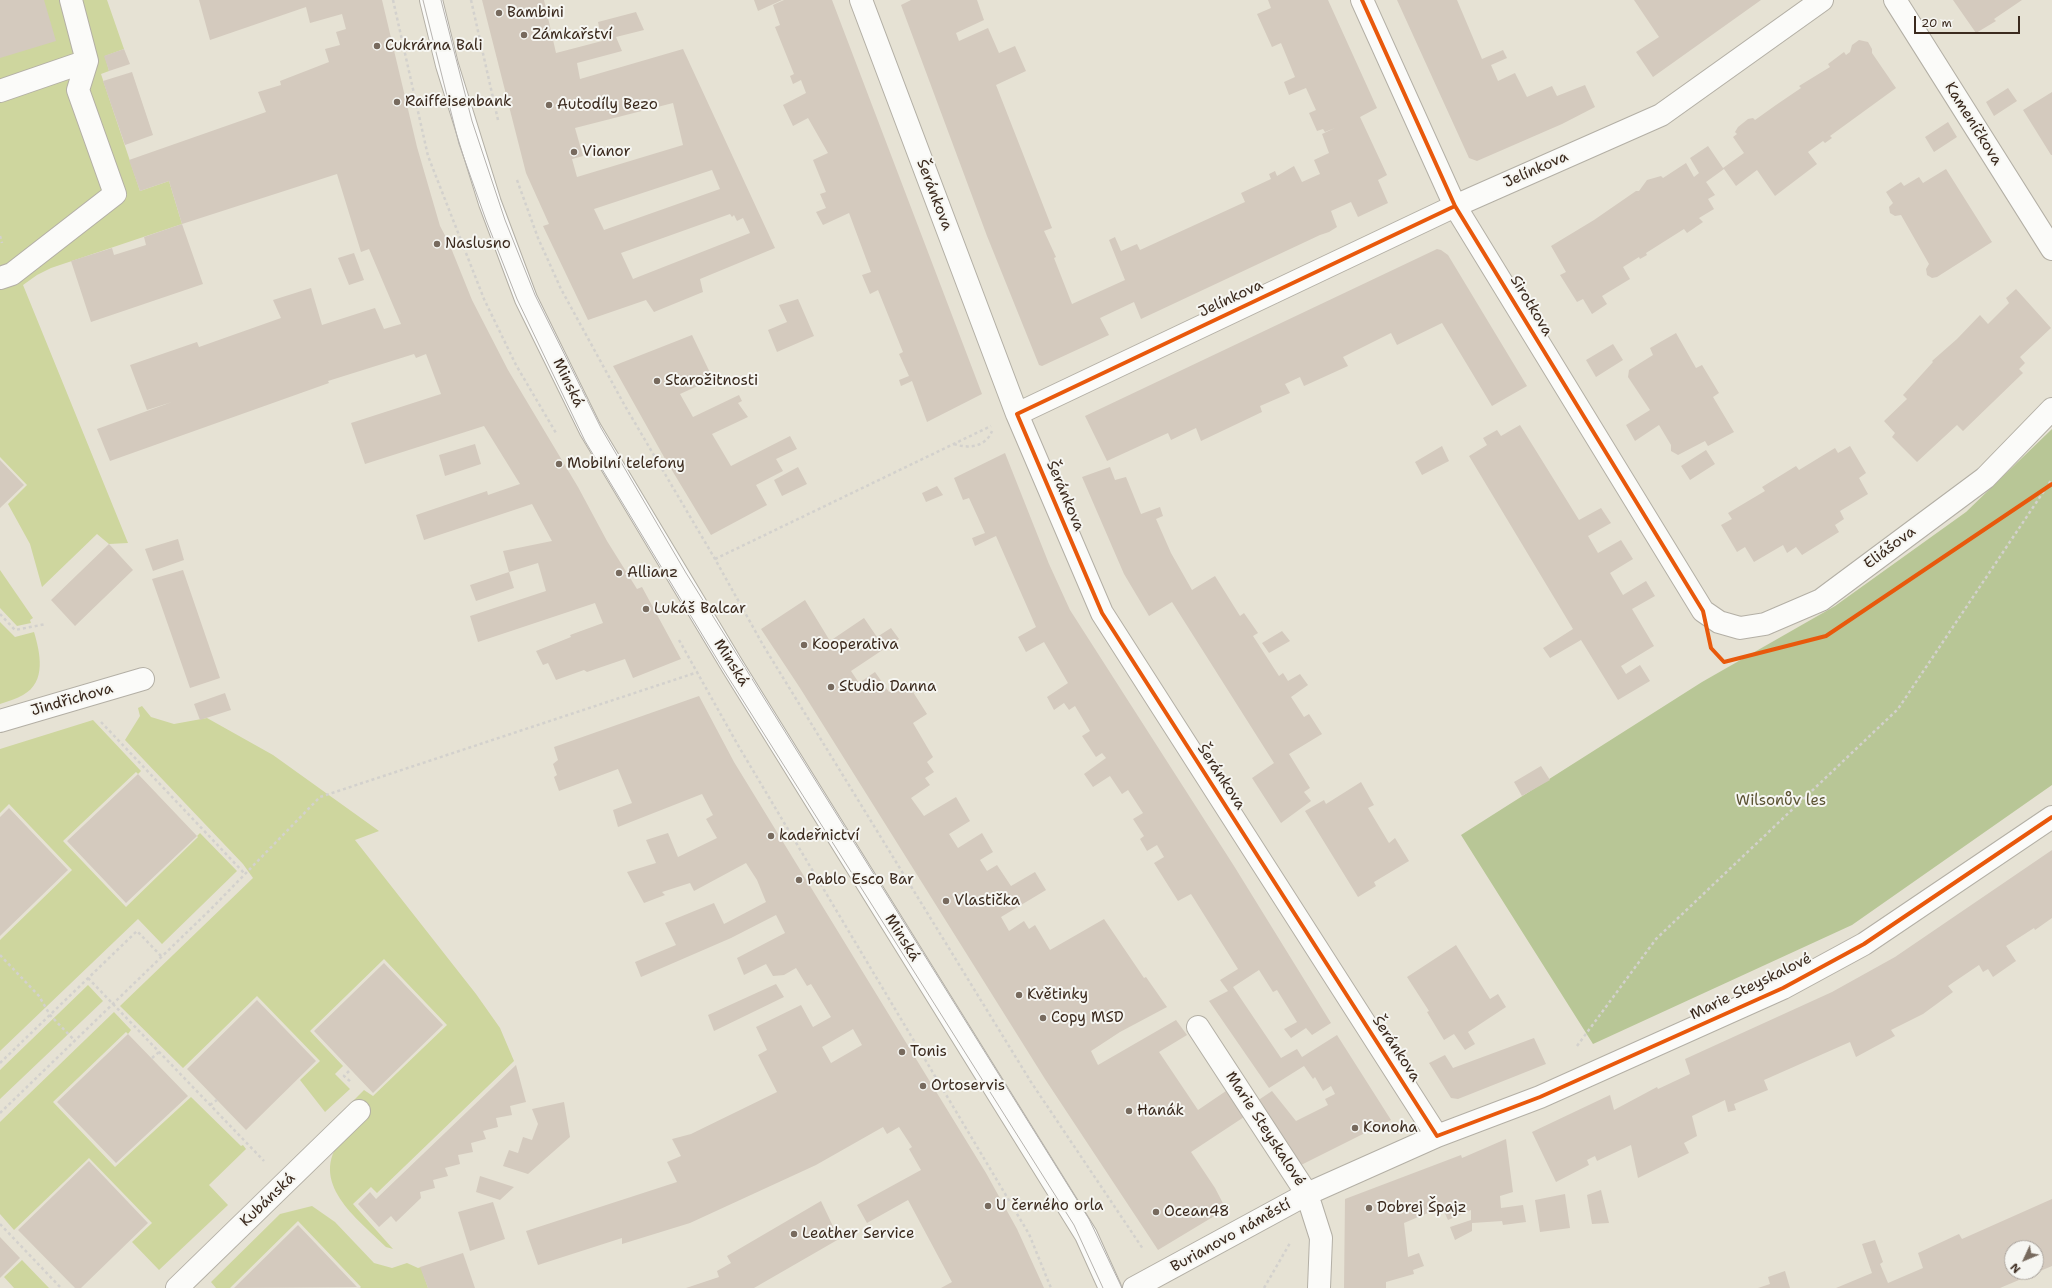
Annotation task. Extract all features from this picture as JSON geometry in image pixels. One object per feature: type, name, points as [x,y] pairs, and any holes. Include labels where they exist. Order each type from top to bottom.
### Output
[{"type":"street","points":[[0,278],[12,274],[115,194],[78,90],[87,61],[71,0]]},
{"type":"street","name":"Minská","points":[[431,0],[447,65],[490,203],[526,299],[590,429],[733,667],[1086,1235],[1110,1288]]},
{"type":"street","name":"Šeránkova","points":[[861,0],[1017,414],[1102,613],[1438,1136]]},
{"type":"street","name":"Sirotkova","points":[[1362,0],[1455,206],[1703,611]]},
{"type":"street","name":"Jelínkova","points":[[1017,414],[1455,206],[1661,115],[1822,0]]},
{"type":"street","name":"Kameníčkova","points":[[1895,0],[2052,249]]},
{"type":"street","points":[[0,91],[87,61]]},
{"type":"street","name":"Eliášova","points":[[1703,611],[1719,622],[1740,628],[1765,624],[1821,600],[1985,478],[2052,410]]},
{"type":"street","name":"Jindřichova","points":[[0,721],[143,679]]},
{"type":"street","name":"Marie Steyskalové","points":[[1198,1027],[1307,1194],[1438,1136],[1540,1097],[1782,988],[1864,944],[2052,817]]},
{"type":"street","name":"Kubánská","points":[[178,1288],[359,1111]]},
{"type":"street","name":"Burianovo náměstí","points":[[1134,1288],[1307,1194],[1321,1238],[1319,1288]]},
{"type":"path","points":[[471,0],[499,125]]},
{"type":"path","points":[[514,175],[538,238],[561,289],[625,406],[715,559],[767,652],[1031,1082],[1144,1250],[1156,1277]]},
{"type":"path","points":[[715,559],[969,436],[994,425],[990,434],[981,443],[966,448],[954,444]]},
{"type":"path","points":[[1572,1053],[1656,939],[1898,709],[2052,479]]},
{"type":"path","points":[[0,614],[15,630],[46,624]]},
{"type":"path","points":[[0,1113],[162,957],[320,797],[698,672]]},
{"type":"path","points":[[103,724],[245,874]]},
{"type":"path","points":[[0,1063],[137,931],[162,957]]},
{"type":"path","points":[[0,955],[39,996],[50,1015],[75,1041]]},
{"type":"path","points":[[88,978],[268,1165]]},
{"type":"path","points":[[152,1058],[159,1052]]},
{"type":"path","points":[[210,1105],[217,1100]]},
{"type":"path","points":[[0,1224],[62,1288]]},
{"type":"path","points":[[1264,1288],[1271,1273]]},
{"type":"green space","points":[[0,0],[107,0],[124,49],[105,56],[109,71],[101,74],[140,191],[169,181],[182,224],[51,268],[37,275],[23,285],[128,543],[109,544],[97,534],[42,587],[30,544],[8,504],[27,485],[0,457]]},
{"type":"green space","name":"Wilsonův les","points":[[2052,429],[2052,785],[1852,925],[1593,1044],[1461,835],[1702,682],[1835,606],[1966,512]]},
{"type":"green space","points":[[0,570],[33,618],[30,620],[31,623],[17,626],[0,608]]},
{"type":"green space","points":[[0,622],[15,637],[34,632],[40,666],[39,675],[31,689],[15,699],[0,704]]},
{"type":"green space","points":[[142,706],[151,717],[174,724],[207,718],[273,755],[379,831],[355,840],[476,994],[500,1028],[514,1061],[377,1193],[371,1187],[353,1204],[393,1249],[386,1247],[362,1224],[350,1212],[340,1198],[333,1185],[330,1170],[333,1154],[344,1135],[364,1116],[351,1103],[364,1090],[373,1096],[447,1025],[384,959],[310,1031],[343,1066],[335,1074],[350,1089],[325,1112],[300,1080],[320,1061],[257,996],[183,1068],[120,1006],[253,878],[243,864],[125,740],[140,716],[138,708]]},
{"type":"green space","points":[[93,720],[141,771],[138,774],[136,772],[63,841],[126,907],[198,837],[197,836],[200,833],[237,871],[162,944],[138,919],[0,1051],[0,940],[72,870],[9,804],[0,813],[0,749]]},
{"type":"green space","points":[[88,985],[103,1001],[0,1099],[0,1070]]},
{"type":"green space","points":[[114,1012],[131,1030],[128,1034],[126,1032],[53,1102],[115,1167],[191,1097],[241,1146],[243,1145],[246,1149],[209,1185],[228,1205],[159,1270],[132,1242],[152,1223],[89,1158],[14,1230],[0,1214],[0,1122]]},
{"type":"green space","points":[[312,1206],[335,1222],[374,1263],[392,1268],[407,1263],[418,1268],[421,1267],[428,1288],[360,1288],[361,1287],[298,1221],[230,1288],[216,1288],[211,1282],[280,1214]]},
{"type":"green space","points":[[22,1260],[49,1288],[14,1288],[4,1277]]},
{"type":"building","points":[[0,0],[44,0],[56,41],[0,58]]},
{"type":"building","points":[[199,0],[382,0],[417,147],[440,226],[449,243],[472,300],[508,370],[578,487],[607,541],[637,589],[642,587],[681,659],[633,678],[625,659],[587,672],[584,670],[556,680],[548,663],[543,665],[536,651],[571,637],[570,635],[603,623],[595,603],[478,642],[470,616],[546,591],[538,563],[509,572],[503,551],[552,541],[532,504],[424,540],[416,515],[487,491],[488,495],[520,484],[484,426],[365,464],[351,423],[441,394],[426,354],[416,358],[414,354],[328,381],[329,383],[110,461],[97,429],[172,402],[147,410],[130,365],[197,342],[199,347],[281,318],[273,300],[311,288],[322,325],[375,308],[384,329],[401,324],[369,249],[361,252],[337,174],[182,224],[169,181],[140,191],[129,160],[266,112],[258,92],[281,85],[280,81],[329,62],[325,49],[340,45],[336,32],[346,29],[342,14],[310,23],[306,7],[210,40]]},
{"type":"building","points":[[482,0],[544,0],[556,53],[602,41],[598,22],[636,12],[644,30],[616,37],[622,51],[577,63],[580,79],[683,49],[775,248],[700,279],[703,292],[654,312],[646,300],[588,320],[543,226],[549,224],[526,173]],"holes":[[[673,103],[683,145],[577,177],[572,159],[583,156],[575,128]],[[712,170],[720,189],[604,230],[594,209]],[[730,214],[732,217],[734,215],[737,221],[743,218],[750,233],[633,279],[621,253]]]},
{"type":"building","points":[[754,0],[782,0],[758,11]]},
{"type":"building","points":[[784,0],[832,0],[982,394],[927,422],[912,381],[901,386],[899,380],[909,376],[899,354],[903,352],[878,290],[870,294],[862,275],[871,272],[849,213],[823,225],[816,212],[826,208],[820,194],[826,192],[813,160],[828,153],[808,118],[793,126],[783,105],[806,93],[801,80],[793,84],[790,76],[794,74],[775,27],[780,25],[773,5]]},
{"type":"building","points":[[911,0],[977,0],[984,20],[956,33],[959,41],[988,28],[999,53],[1015,46],[1026,71],[996,85],[1052,228],[1044,231],[1056,257],[1054,258],[1072,304],[1125,280],[1109,240],[1115,237],[1121,251],[1137,244],[1140,250],[1245,202],[1241,193],[1271,179],[1269,174],[1275,171],[1277,176],[1294,166],[1302,182],[1320,174],[1314,160],[1329,153],[1322,134],[1335,128],[1325,132],[1323,129],[1317,131],[1309,113],[1316,110],[1306,88],[1289,95],[1284,82],[1295,77],[1281,43],[1272,47],[1257,14],[1271,8],[1268,0],[1328,0],[1377,108],[1360,117],[1387,175],[1378,180],[1388,203],[1358,217],[1351,202],[1331,211],[1337,227],[1329,232],[1141,319],[1134,302],[1100,318],[1109,335],[1042,366],[1039,365],[987,236],[901,5]]},
{"type":"building","points":[[1397,0],[1457,0],[1482,59],[1503,50],[1507,58],[1491,65],[1498,81],[1515,73],[1527,97],[1552,86],[1557,96],[1585,85],[1595,107],[1562,124],[1477,161],[1469,158]]},
{"type":"building","points":[[1634,0],[1761,0],[1653,77],[1636,52],[1659,37]]},
{"type":"building","points":[[1953,0],[2022,0],[1994,19],[1996,21],[1976,33]]},
{"type":"building","points":[[1859,40],[1868,42],[1872,49],[1872,53],[1896,88],[1830,136],[1832,138],[1825,143],[1823,141],[1808,152],[1817,164],[1775,196],[1757,170],[1736,186],[1724,169],[1706,182],[1715,195],[1708,199],[1714,209],[1699,218],[1703,222],[1687,233],[1684,229],[1646,253],[1647,255],[1640,259],[1639,257],[1623,267],[1630,279],[1602,296],[1607,304],[1592,314],[1583,299],[1577,302],[1560,275],[1566,272],[1551,246],[1594,220],[1636,191],[1639,191],[1647,180],[1661,176],[1663,178],[1686,163],[1694,177],[1699,173],[1690,158],[1708,146],[1723,168],[1744,153],[1733,137],[1737,134],[1735,132],[1738,127],[1748,119],[1753,118],[1755,120],[1801,88],[1799,86],[1830,67],[1828,64],[1844,52],[1846,55],[1850,52],[1852,45]]},
{"type":"building","points":[[124,49],[130,64],[109,71],[104,56]]},
{"type":"building","points":[[132,72],[153,135],[125,145],[103,81]]},
{"type":"building","points":[[2008,88],[2017,101],[1994,116],[1986,102]]},
{"type":"building","points":[[2052,92],[2052,155],[2051,155],[2023,110]]},
{"type":"building","points":[[1948,122],[1957,137],[1934,152],[1925,137]]},
{"type":"building","points":[[1946,169],[1992,242],[1937,277],[1932,278],[1927,275],[1926,269],[1929,264],[1901,215],[1895,216],[1890,213],[1889,207],[1893,203],[1886,192],[1901,182],[1904,186],[1919,177],[1923,183]]},
{"type":"building","points":[[182,224],[203,284],[91,322],[71,261],[112,248],[114,255],[146,245],[144,237]]},
{"type":"building","points":[[1437,249],[1448,255],[1527,386],[1492,406],[1442,323],[1397,345],[1391,333],[1343,357],[1348,366],[1304,386],[1300,377],[1285,384],[1290,393],[1260,406],[1262,412],[1201,441],[1196,428],[1171,440],[1168,433],[1107,461],[1085,416]]},
{"type":"building","points":[[354,253],[364,280],[349,285],[338,258]]},
{"type":"building","points":[[2016,289],[2051,328],[2020,357],[2025,363],[2019,369],[2023,373],[1963,431],[1957,425],[1917,462],[1892,437],[1895,433],[1884,421],[1907,399],[1903,395],[1933,362],[1932,361],[1957,339],[1980,315],[1988,324],[2009,303],[2006,298]]},
{"type":"building","points":[[798,299],[814,336],[777,352],[768,330],[787,322],[779,305]]},
{"type":"building","points":[[1676,333],[1696,368],[1702,365],[1719,393],[1713,397],[1734,432],[1708,446],[1705,441],[1678,455],[1671,451],[1671,445],[1659,425],[1635,441],[1626,425],[1650,410],[1628,377],[1629,370],[1653,355],[1650,348]]},
{"type":"building","points":[[692,335],[713,379],[680,394],[693,417],[739,395],[742,401],[738,403],[748,417],[712,434],[731,466],[790,436],[797,449],[776,459],[783,471],[756,485],[767,505],[711,535],[664,457],[613,366]]},
{"type":"building","points":[[1613,344],[1623,360],[1596,377],[1586,360]]},
{"type":"building","points":[[1520,425],[1579,520],[1601,508],[1611,523],[1588,536],[1598,553],[1621,540],[1633,559],[1610,573],[1623,595],[1646,581],[1655,596],[1632,609],[1654,646],[1621,666],[1626,674],[1640,665],[1650,681],[1618,700],[1581,640],[1550,658],[1543,648],[1573,629],[1469,456],[1487,445],[1483,438],[1497,430],[1501,436]]},
{"type":"building","points":[[475,444],[481,464],[445,476],[439,455]]},
{"type":"building","points":[[1442,446],[1449,461],[1422,475],[1415,462]]},
{"type":"building","points":[[1850,446],[1866,473],[1859,478],[1868,494],[1840,511],[1844,519],[1835,525],[1839,532],[1802,555],[1796,547],[1787,553],[1783,545],[1754,562],[1745,547],[1737,552],[1721,525],[1732,519],[1728,513],[1765,491],[1762,487],[1796,466],[1799,470],[1835,448],[1838,453]]},
{"type":"building","points":[[1706,450],[1715,464],[1690,480],[1681,466]]},
{"type":"building","points":[[1005,453],[1049,564],[1070,610],[1234,866],[1331,1023],[1312,1035],[1306,1028],[1291,1038],[1284,1029],[1297,1022],[1277,990],[1273,992],[1259,970],[1233,987],[1281,1058],[1297,1049],[1302,1057],[1337,1035],[1391,1120],[1297,1167],[1254,1103],[1272,1091],[1296,1121],[1328,1105],[1325,1099],[1335,1094],[1331,1086],[1323,1091],[1315,1077],[1313,1079],[1304,1066],[1269,1088],[1209,1001],[1228,991],[1220,980],[1238,969],[1191,894],[1178,901],[1154,863],[1164,857],[1157,845],[1147,851],[1140,839],[1144,836],[1133,819],[1143,813],[1128,790],[1122,794],[1110,776],[1093,787],[1084,774],[1106,758],[1102,753],[1096,757],[1082,736],[1090,731],[1075,706],[1069,710],[1064,703],[1054,710],[1047,697],[1068,683],[1044,642],[1026,652],[1018,637],[1036,627],[996,536],[975,546],[972,538],[985,533],[969,498],[963,500],[954,478]]},
{"type":"building","points":[[0,460],[24,485],[0,508]]},
{"type":"building","points":[[798,467],[807,484],[782,496],[774,480]]},
{"type":"building","points":[[1110,467],[1115,480],[1126,477],[1141,514],[1160,507],[1163,516],[1156,519],[1171,553],[1192,590],[1215,576],[1240,616],[1244,613],[1258,633],[1253,636],[1279,676],[1283,673],[1288,681],[1300,674],[1308,685],[1291,697],[1304,717],[1309,714],[1322,734],[1289,754],[1310,788],[1304,792],[1311,801],[1281,823],[1252,778],[1274,763],[1172,602],[1149,616],[1124,574],[1082,477]]},
{"type":"building","points":[[937,486],[943,495],[926,502],[922,493]]},
{"type":"building","points":[[178,539],[184,560],[153,571],[145,549]]},
{"type":"building","points":[[109,544],[133,570],[75,626],[51,600]]},
{"type":"building","points":[[183,570],[220,678],[190,688],[152,579]]},
{"type":"building","points":[[509,572],[514,588],[476,601],[470,585]]},
{"type":"building","points":[[805,600],[830,641],[864,618],[877,637],[891,628],[899,639],[851,671],[859,683],[875,672],[889,692],[906,681],[927,714],[913,723],[933,757],[927,762],[934,772],[925,778],[930,785],[911,798],[924,816],[956,797],[970,821],[949,834],[958,848],[982,833],[993,852],[980,860],[987,871],[997,865],[1011,886],[1035,872],[1046,890],[1001,917],[1009,931],[1024,921],[1029,929],[1035,925],[1050,950],[1104,919],[1144,978],[1146,977],[1167,1007],[1120,1032],[1091,1051],[1098,1065],[1176,1020],[1187,1035],[1159,1052],[1198,1110],[1226,1091],[1244,1117],[1191,1152],[1215,1188],[1226,1209],[1158,1250],[1045,1079],[800,688],[761,629]]},
{"type":"building","points":[[1282,631],[1290,641],[1269,653],[1262,643]]},
{"type":"building","points":[[225,693],[231,710],[200,720],[194,704]]},
{"type":"building","points":[[699,696],[734,762],[986,1173],[1017,1229],[1044,1288],[941,1288],[952,1282],[908,1200],[867,1223],[857,1205],[921,1170],[909,1149],[912,1147],[899,1127],[887,1134],[883,1127],[816,1165],[690,1223],[622,1244],[622,1238],[538,1265],[526,1231],[677,1182],[667,1162],[681,1156],[672,1139],[691,1134],[777,1092],[758,1055],[767,1050],[756,1027],[801,1005],[813,1027],[831,1017],[811,984],[807,986],[796,968],[784,975],[773,976],[766,964],[744,975],[737,958],[785,933],[776,915],[731,938],[641,977],[635,962],[676,945],[665,923],[714,903],[724,924],[766,902],[757,880],[746,863],[694,891],[690,883],[662,892],[665,895],[644,903],[627,872],[656,863],[646,840],[668,833],[678,857],[717,838],[706,819],[713,815],[702,794],[618,827],[613,810],[632,803],[618,769],[559,791],[554,777],[557,775],[553,764],[558,760],[554,747]],"holes":[[[853,1029],[862,1045],[831,1063],[822,1047]]]},
{"type":"building","points":[[1541,766],[1550,780],[1522,796],[1514,782]]},
{"type":"building","points":[[138,774],[197,836],[126,903],[67,841]]},
{"type":"building","points":[[1361,782],[1374,805],[1368,808],[1389,843],[1395,838],[1409,861],[1374,882],[1376,886],[1358,897],[1305,811],[1324,800],[1326,804]]},
{"type":"building","points":[[9,808],[68,870],[0,936],[0,817]]},
{"type":"building","points":[[2052,850],[2052,918],[2035,930],[2034,928],[2006,946],[2016,961],[1993,977],[1988,969],[1983,972],[1979,965],[1948,986],[1953,992],[1923,1014],[1891,1030],[1895,1036],[1856,1057],[1850,1042],[1764,1080],[1768,1090],[1734,1104],[1736,1110],[1728,1112],[1725,1100],[1692,1116],[1697,1136],[1684,1143],[1689,1153],[1638,1178],[1631,1145],[1597,1161],[1595,1156],[1587,1160],[1589,1165],[1556,1182],[1532,1132],[1610,1095],[1614,1110],[1657,1087],[1658,1089],[1690,1074],[1685,1059],[1832,992],[1895,957]]},
{"type":"building","points":[[1456,945],[1490,999],[1498,994],[1506,1007],[1468,1032],[1475,1044],[1465,1050],[1454,1034],[1444,1040],[1427,1012],[1429,1011],[1407,977]]},
{"type":"building","points":[[384,963],[443,1025],[373,1093],[314,1031]]},
{"type":"building","points":[[776,984],[784,997],[714,1031],[708,1015]]},
{"type":"building","points":[[257,1000],[316,1061],[246,1130],[187,1069]]},
{"type":"building","points":[[128,1034],[188,1096],[116,1163],[57,1102]]},
{"type":"building","points":[[1534,1038],[1546,1064],[1458,1099],[1451,1098],[1429,1063],[1445,1055],[1453,1068]]},
{"type":"building","points":[[516,1065],[526,1102],[510,1106],[512,1115],[496,1118],[498,1127],[483,1131],[486,1139],[471,1143],[473,1152],[458,1155],[460,1164],[445,1168],[448,1176],[433,1180],[435,1188],[420,1192],[421,1198],[396,1222],[391,1216],[379,1227],[358,1204],[370,1192],[376,1199]]},
{"type":"building","points":[[564,1102],[570,1137],[528,1174],[503,1166],[509,1150],[518,1153],[523,1137],[532,1140],[538,1124],[532,1109]]},
{"type":"building","points":[[1506,1139],[1513,1192],[1500,1196],[1501,1208],[1523,1205],[1526,1222],[1503,1225],[1502,1221],[1472,1223],[1472,1231],[1455,1240],[1450,1227],[1471,1220],[1471,1210],[1448,1220],[1442,1207],[1404,1223],[1408,1257],[1419,1253],[1424,1266],[1413,1270],[1414,1274],[1386,1282],[1386,1288],[1344,1288],[1345,1199],[1461,1155],[1462,1158]]},
{"type":"building","points":[[89,1161],[148,1223],[81,1288],[75,1288],[18,1230]]},
{"type":"building","points":[[480,1176],[514,1187],[500,1200],[476,1192]]},
{"type":"building","points":[[1601,1190],[1609,1223],[1592,1224],[1587,1195]]},
{"type":"building","points":[[1565,1194],[1570,1228],[1540,1232],[1535,1200]]},
{"type":"building","points":[[2052,1199],[2052,1266],[2044,1269],[2044,1240],[2004,1240],[2004,1280],[2019,1280],[2000,1288],[1836,1288],[1872,1273],[1862,1244],[1875,1240],[1883,1262],[1880,1264],[1888,1283],[1923,1268],[1918,1253],[1959,1234],[1962,1239]]},
{"type":"building","points":[[821,1201],[839,1239],[754,1288],[686,1288],[719,1277],[717,1271],[731,1263],[727,1256]]},
{"type":"building","points":[[493,1202],[505,1239],[470,1251],[458,1212]]},
{"type":"building","points":[[298,1225],[357,1287],[234,1288]]},
{"type":"building","points":[[0,1237],[20,1258],[0,1278]]},
{"type":"building","points":[[463,1253],[475,1288],[428,1288],[420,1267]]},
{"type":"building","points":[[1785,1271],[1790,1288],[1758,1288],[1770,1284],[1768,1277]]},
{"type":"tram line","points":[[423,0],[459,144],[486,220],[517,299],[585,441],[723,669],[1074,1225],[1103,1288]]},
{"type":"tram line","points":[[441,0],[472,121],[505,220],[535,295],[601,428],[686,573],[1089,1219],[1122,1288]]},
{"type":"cycle path","points":[[1362,0],[1455,206],[1703,611],[1711,648],[1724,662],[1826,636],[2052,484]]},
{"type":"cycle path","points":[[1455,206],[1017,414],[1102,613],[1437,1136],[1540,1097],[1783,988],[1864,944],[2052,817]]},
{"type":"place","name":"Bambini","points":[[499,13]]},
{"type":"place","name":"Zámkařství","points":[[524,35]]},
{"type":"place","name":"Cukrárna Bali","points":[[377,46]]},
{"type":"place","name":"Raiffeisenbank","points":[[397,102]]},
{"type":"place","name":"Autodíly Bezo","points":[[549,105]]},
{"type":"place","name":"Vianor","points":[[574,152]]},
{"type":"place","name":"Naslusno","points":[[437,244]]},
{"type":"place","name":"Starožitnosti","points":[[657,381]]},
{"type":"place","name":"Mobilní telefony","points":[[559,464]]},
{"type":"place","name":"Allianz","points":[[619,573]]},
{"type":"place","name":"Lukáš Balcar","points":[[646,609]]},
{"type":"place","name":"Kooperativa","points":[[804,645]]},
{"type":"place","name":"Studio Danna","points":[[831,687]]},
{"type":"place","name":"kadeřnictví","points":[[771,836]]},
{"type":"place","name":"Pablo Esco Bar","points":[[799,880]]},
{"type":"place","name":"Vlastička","points":[[946,901]]},
{"type":"place","name":"Květinky","points":[[1019,995]]},
{"type":"place","name":"Copy MSD","points":[[1043,1018]]},
{"type":"place","name":"Tonis","points":[[902,1052]]},
{"type":"place","name":"Ortoservis","points":[[923,1086]]},
{"type":"place","name":"Hanák","points":[[1129,1111]]},
{"type":"place","name":"Konoha","points":[[1355,1128]]},
{"type":"place","name":"U černého orla","points":[[988,1206]]},
{"type":"place","name":"Dobrej Špajz","points":[[1369,1208]]},
{"type":"place","name":"Ocean48","points":[[1156,1212]]},
{"type":"place","name":"Leather Service","points":[[794,1234]]}]
